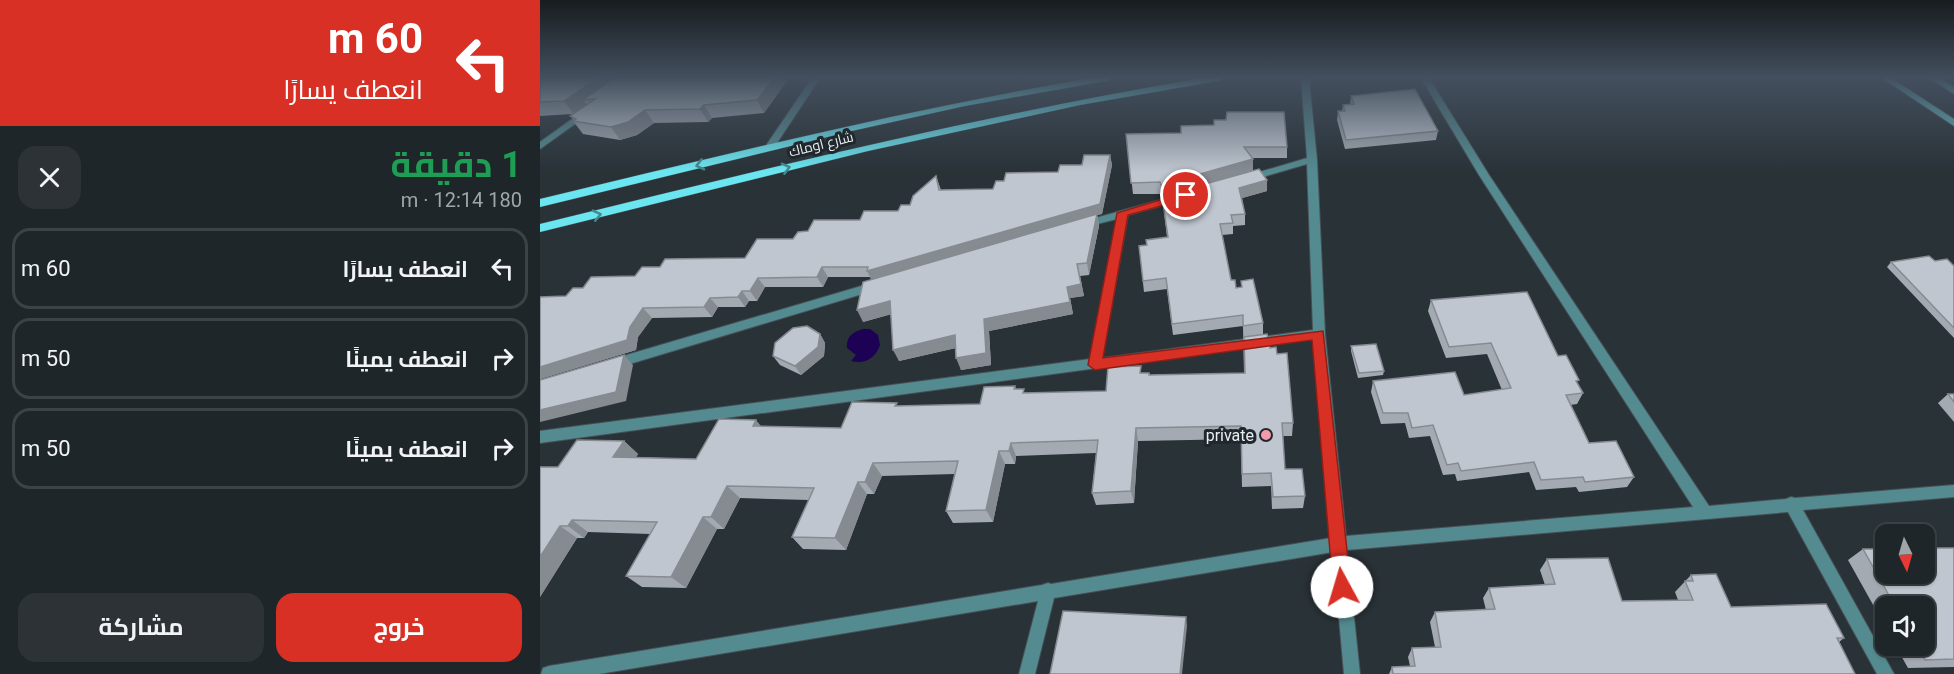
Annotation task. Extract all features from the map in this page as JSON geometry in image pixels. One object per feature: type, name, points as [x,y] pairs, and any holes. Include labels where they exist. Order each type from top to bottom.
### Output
[{"type":"main road","name":"شارع اوماك","points":[[540,203],[936,109]]},
{"type":"main road","name":"شارع اوماك","points":[[540,228],[910,138],[1045,109]]},
{"type":"main road","points":[[1934,109],[1954,123]]},
{"type":"street","points":[[540,146],[590,109]]},
{"type":"street","points":[[770,147],[795,109]]},
{"type":"street","points":[[1308,109],[1319,334],[1337,544],[1352,674]]},
{"type":"street","points":[[1444,109],[1484,175],[1704,511]]},
{"type":"street","points":[[1234,182],[1312,160]]},
{"type":"street","points":[[1078,226],[1190,194]]},
{"type":"street","points":[[1095,365],[1123,213]]},
{"type":"street","points":[[597,368],[884,284]]},
{"type":"street","points":[[540,437],[1319,334]]},
{"type":"street","points":[[549,674],[1337,544],[1791,503],[1954,491]]},
{"type":"street","points":[[1791,503],[1886,674]]},
{"type":"street","points":[[1027,674],[1048,590]]},
{"type":"shaded area","points":[[870,329],[878,335],[880,345],[876,354],[869,359],[860,362],[851,361],[856,355],[847,348],[848,340],[853,333]]},
{"type":"building","points":[[580,109],[675,109],[645,110],[628,122],[611,127],[573,121],[576,119],[570,116]]},
{"type":"building","points":[[1426,109],[1438,131],[1346,140],[1338,111]]},
{"type":"building","points":[[1227,112],[1284,112],[1287,147],[1244,147],[1253,159],[1161,185],[1160,182],[1131,183],[1126,134],[1181,133],[1181,126],[1214,125],[1214,120],[1226,120]]},
{"type":"building","points":[[1084,155],[1110,155],[1100,204],[867,271],[868,267],[822,267],[817,277],[758,278],[750,291],[742,291],[738,297],[710,298],[704,307],[643,308],[630,327],[627,340],[540,367],[540,297],[566,296],[573,288],[583,288],[591,277],[635,276],[642,267],[660,267],[665,259],[745,258],[757,239],[793,239],[798,232],[808,231],[814,220],[860,220],[864,211],[898,211],[901,205],[910,205],[913,196],[936,176],[939,190],[993,189],[996,181],[1004,181],[1006,173],[1058,172],[1060,165],[1082,165]]},
{"type":"building","points":[[1259,169],[1267,180],[1239,188],[1245,214],[1231,215],[1233,223],[1220,224],[1231,280],[1235,280],[1236,288],[1242,287],[1241,281],[1253,279],[1263,323],[1243,326],[1243,315],[1172,324],[1166,278],[1143,281],[1139,246],[1147,245],[1146,240],[1168,237],[1162,196]]},
{"type":"building","points":[[1097,214],[1087,263],[1077,264],[1081,284],[1067,287],[1070,302],[984,319],[986,353],[956,358],[955,335],[893,350],[890,301],[857,310],[863,282]]},
{"type":"building","points":[[1929,256],[1935,261],[1947,259],[1954,266],[1954,328],[1891,262]]},
{"type":"building","points":[[1527,292],[1558,356],[1566,355],[1579,380],[1576,381],[1583,393],[1566,395],[1589,443],[1616,441],[1634,477],[1585,482],[1583,477],[1541,480],[1534,462],[1461,471],[1458,463],[1447,465],[1433,425],[1412,428],[1408,413],[1383,413],[1373,381],[1455,372],[1464,395],[1511,388],[1491,343],[1449,347],[1431,300]]},
{"type":"building","points":[[807,326],[820,334],[818,347],[795,366],[773,356],[775,343],[793,328]]},
{"type":"building","points":[[1267,334],[1270,348],[1276,347],[1277,354],[1287,353],[1293,423],[1282,423],[1285,469],[1302,469],[1305,496],[1273,497],[1271,473],[1242,474],[1241,426],[1136,428],[1131,491],[1092,493],[1098,440],[1011,443],[1009,451],[999,451],[986,510],[946,511],[958,461],[873,463],[865,482],[858,482],[835,538],[792,537],[814,488],[727,486],[711,517],[703,517],[671,577],[626,576],[657,522],[572,520],[568,526],[560,526],[540,557],[540,467],[558,467],[577,440],[624,441],[613,457],[696,459],[719,419],[756,420],[753,426],[841,428],[852,402],[897,403],[895,406],[980,404],[984,387],[1015,386],[1014,389],[1024,389],[1023,393],[1106,391],[1108,367],[1141,366],[1140,373],[1149,373],[1149,375],[1245,373],[1244,337]]},
{"type":"building","points":[[1376,344],[1384,371],[1359,373],[1351,346]]},
{"type":"building","points":[[624,355],[616,392],[540,410],[540,380]]},
{"type":"building","points":[[1948,394],[1954,394],[1954,402]]},
{"type":"building","points":[[1935,548],[1954,548],[1954,659],[1925,660],[1923,656],[1935,656],[1935,596],[1889,596],[1883,584],[1935,584]]},
{"type":"building","points":[[1863,549],[1875,549],[1875,570]]},
{"type":"building","points":[[1608,558],[1622,601],[1693,600],[1685,581],[1693,581],[1691,575],[1716,574],[1731,607],[1826,604],[1844,638],[1837,638],[1855,674],[1393,674],[1392,667],[1415,666],[1412,648],[1441,647],[1435,612],[1495,609],[1489,588],[1555,584],[1547,559]]},
{"type":"building","points":[[1063,611],[1186,617],[1180,674],[1050,674]]},
{"type":"place","name":"private","points":[[1266,435]]},
{"type":"route","points":[[1186,195],[1123,213],[1095,365],[1319,334],[1342,587]]}]
